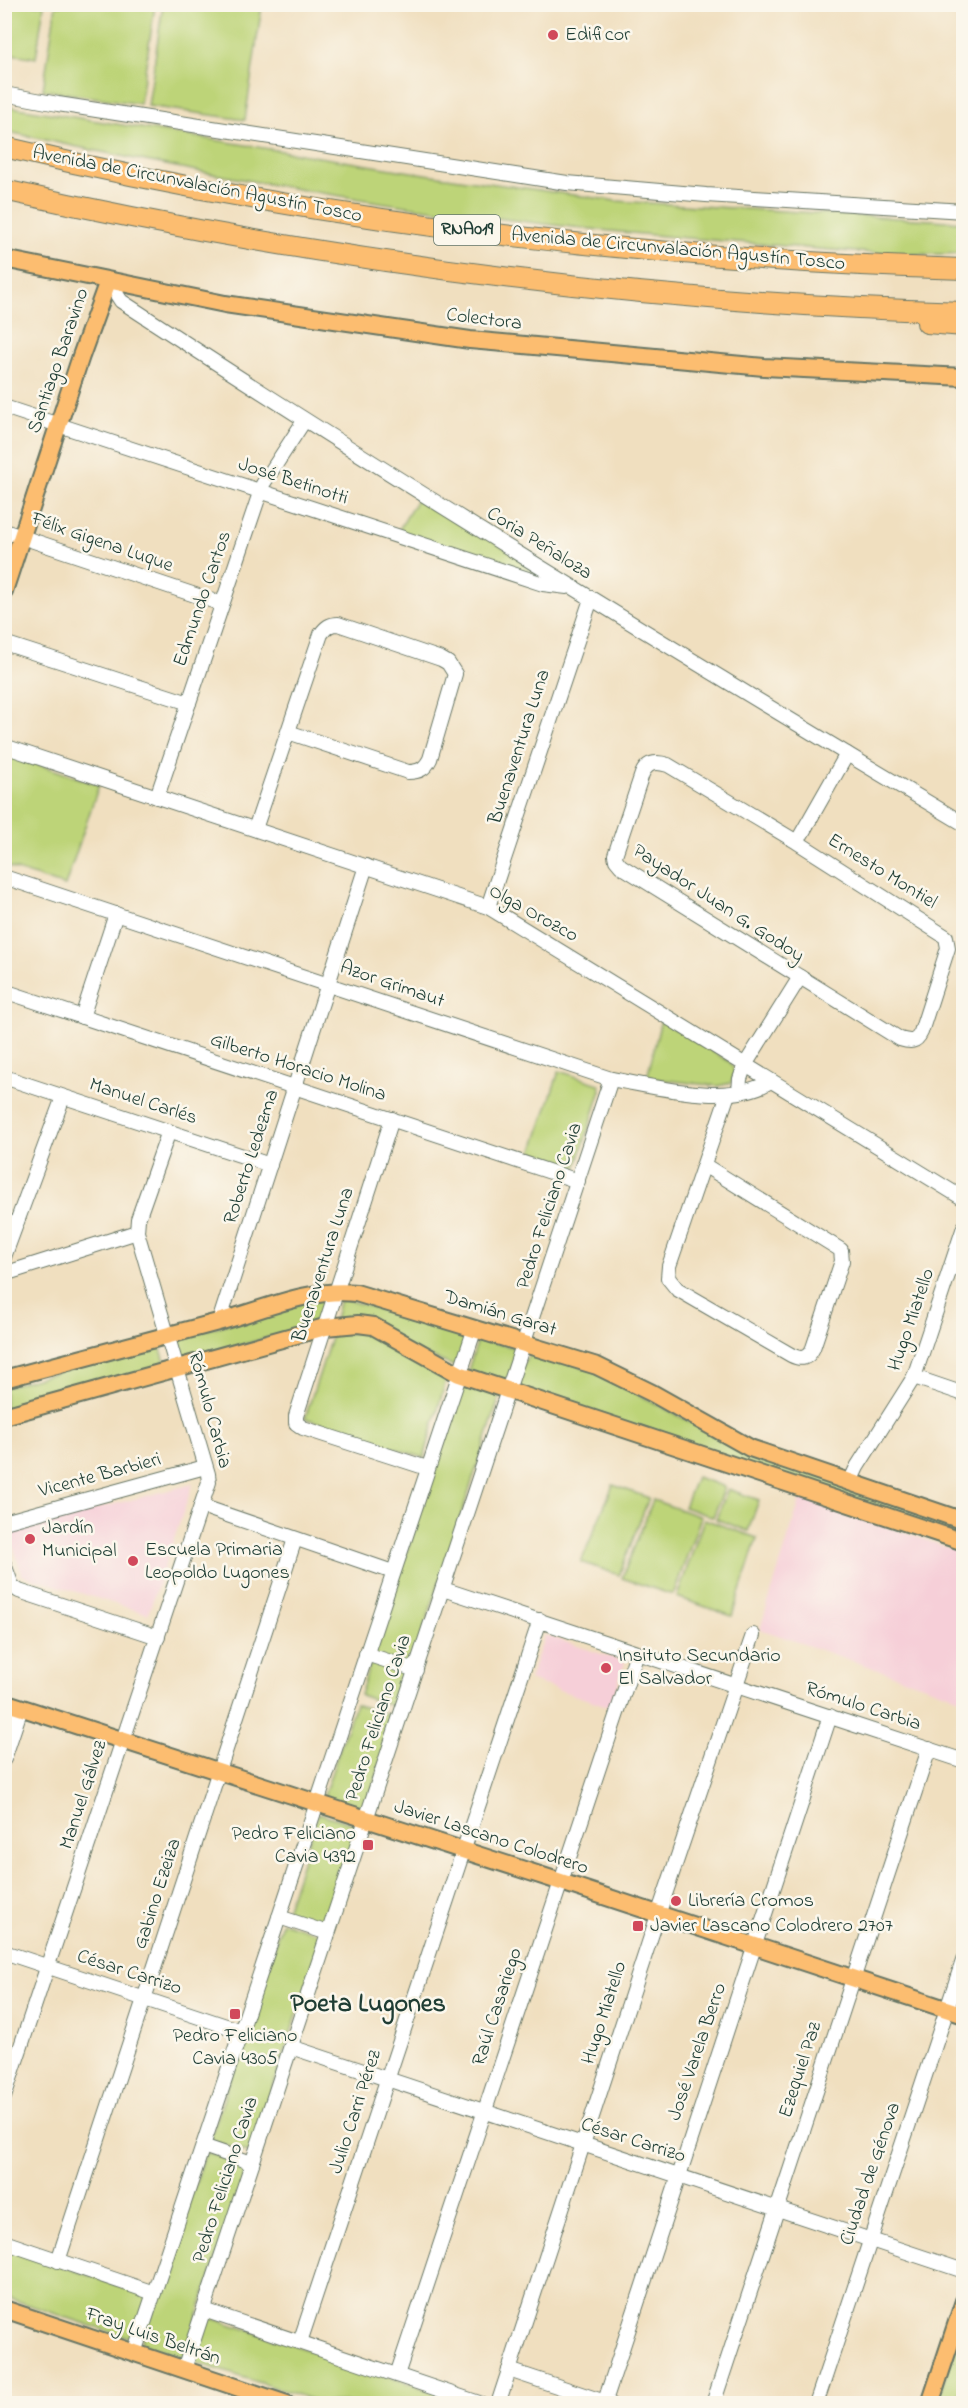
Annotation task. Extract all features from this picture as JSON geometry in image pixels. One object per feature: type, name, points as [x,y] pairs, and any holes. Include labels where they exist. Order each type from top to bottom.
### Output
[{"type":"highway","name":"Avenida de Circunvalación Agustín Tosco","points":[[4,147],[130,175],[226,193],[344,213],[480,232],[698,255],[936,268],[963,267]]},
{"type":"highway","name":"Avenida de Circunvalación Agustín Tosco","points":[[4,190],[186,228],[384,261],[590,287],[732,300],[963,312]]},
{"type":"highway","points":[[732,300],[816,319],[963,326]]},
{"type":"main road","name":"Colectora","points":[[4,259],[225,304],[502,343],[764,367],[963,377]]},
{"type":"main road","name":"Santiago Baravino","points":[[4,591],[108,281]]},
{"type":"main road","name":"Damián Garat","points":[[4,1379],[219,1322],[316,1293],[337,1291],[356,1293],[611,1372],[738,1443],[963,1521]]},
{"type":"main road","points":[[4,1416],[325,1327],[358,1324],[373,1326],[459,1374],[963,1542]]},
{"type":"main road","name":"Javier Lascano Colodrero","points":[[4,1702],[465,1850],[963,2015]]},
{"type":"main road","points":[[930,2403],[963,2301]]},
{"type":"main road","name":"Fray Luis Beltrán","points":[[4,2309],[287,2403]]},
{"type":"street","points":[[4,94],[381,156],[567,183],[695,194],[963,211]]},
{"type":"street","name":"Coria Peñaloza","points":[[108,281],[120,301],[304,421],[572,588],[963,824]]},
{"type":"street","name":"José Betinotti","points":[[4,406],[543,584],[572,588]]},
{"type":"street","name":"Edmundo Cartos","points":[[157,797],[260,492],[267,476],[304,421]]},
{"type":"street","name":"Félix Gigena Luque","points":[[4,531],[222,604]]},
{"type":"street","name":"Buenaventura Luna","points":[[488,907],[591,599]]},
{"type":"street","points":[[255,829],[321,634],[331,624],[338,624],[441,659],[448,663],[455,674],[430,759],[422,769],[415,772],[408,772],[288,732]]},
{"type":"street","points":[[4,643],[189,703]]},
{"type":"street","name":"Olga Orozco","points":[[4,746],[488,907],[963,1199]]},
{"type":"street","name":"Ernesto Montiel","points":[[800,977],[900,1039],[914,1041],[921,1032],[948,941],[943,934],[797,842],[847,754]]},
{"type":"street","name":"Payador Juan G. Godoy","points":[[704,1165],[841,1250],[843,1261],[813,1348],[807,1357],[802,1359],[791,1355],[671,1284],[668,1278],[669,1266],[704,1165],[745,1065],[800,977],[621,866],[615,855],[644,768],[653,763],[668,765],[797,842]]},
{"type":"street","name":"Roberto Ledezma","points":[[219,1322],[366,866]]},
{"type":"street","name":"Azor Grimaut","points":[[4,877],[611,1079],[678,1090],[733,1093],[760,1087],[771,1081]]},
{"type":"street","points":[[82,1017],[116,914]]},
{"type":"street","name":"Gilberto Horacio Molina","points":[[4,991],[578,1181]]},
{"type":"street","name":"Manuel Carlés","points":[[4,1077],[270,1165]]},
{"type":"street","name":"Pedro Feliciano Cavia","points":[[184,2369],[510,1391],[611,1079]]},
{"type":"street","points":[[4,1257],[63,1096]]},
{"type":"street","name":"Buenaventura Luna","points":[[392,1119],[296,1416],[296,1423],[303,1428],[427,1468]]},
{"type":"street","name":"Rómulo Carbia","points":[[169,1131],[138,1219],[137,1232],[209,1482],[201,1506]]},
{"type":"street","name":"Hugo Miatello","points":[[850,1482],[857,1467],[914,1377],[963,1227]]},
{"type":"street","points":[[4,1274],[137,1232]]},
{"type":"street","name":"Pedro Feliciano Cavia","points":[[134,2353],[475,1328]]},
{"type":"street","points":[[914,1377],[963,1394]]},
{"type":"street","points":[[795,1486],[802,1466]]},
{"type":"street","name":"Vicente Barbieri","points":[[4,1522],[205,1467]]},
{"type":"street","points":[[201,1506],[393,1572]]},
{"type":"street","name":"Manuel Gálvez","points":[[4,2097],[201,1506]]},
{"type":"street","name":"Gabino Ezeiza","points":[[58,2261],[295,1539]]},
{"type":"street","points":[[4,1564],[12,1586],[19,1591],[158,1637]]},
{"type":"street","name":"Rómulo Carbia","points":[[443,1589],[963,1761]]},
{"type":"street","name":"Julio Carri Pérez","points":[[300,2342],[540,1620]]},
{"type":"street","name":"Hugo Miatello","points":[[498,2403],[658,1915],[753,1635]]},
{"type":"street","name":"Raúl Casariego","points":[[397,2375],[637,1653]]},
{"type":"street","points":[[366,1654],[416,1670]]},
{"type":"street","points":[[4,1759],[21,1708]]},
{"type":"street","name":"José Varela Berro","points":[[608,2402],[677,2176],[830,1716]]},
{"type":"street","name":"Ezequiel Paz","points":[[713,2403],[851,1979],[929,1749]]},
{"type":"street","points":[[279,1917],[328,1933]]},
{"type":"street","name":"César Carrizo","points":[[4,1952],[241,2031]]},
{"type":"street","name":"Ciudad de Génova","points":[[816,2403],[963,1958]]},
{"type":"street","name":"César Carrizo","points":[[291,2048],[963,2271]]},
{"type":"street","points":[[203,2145],[252,2163]]},
{"type":"street","points":[[4,2242],[154,2293]]},
{"type":"street","points":[[204,2310],[482,2403]]},
{"type":"street","points":[[509,2370],[608,2402]]},
{"type":"shaded area","points":[[193,1484],[148,1614],[22,1575],[9,1531]]},
{"type":"shaded area","points":[[801,1497],[963,1553],[963,1699],[760,1629]]},
{"type":"shaded area","points":[[545,1635],[625,1662],[610,1707],[529,1680]]},
{"type":"green space","points":[[5,4],[44,5],[36,58],[5,53]]},
{"type":"green space","points":[[56,5],[155,5],[140,104],[43,90]]},
{"type":"green space","points":[[163,5],[262,5],[245,120],[148,106]]},
{"type":"green space","points":[[5,106],[411,172],[616,201],[963,222],[963,253],[904,254],[814,249],[544,224],[363,200],[183,168],[5,131]]},
{"type":"green space","points":[[419,496],[557,580],[397,533]]},
{"type":"green space","points":[[5,753],[99,785],[65,886],[5,866]]},
{"type":"green space","points":[[661,1020],[730,1062],[735,1072],[731,1083],[718,1086],[647,1078]]},
{"type":"green space","points":[[559,1071],[599,1084],[601,1090],[576,1168],[570,1172],[530,1159]]},
{"type":"green space","points":[[324,1297],[327,1303],[321,1318],[314,1325],[183,1361],[177,1338]]},
{"type":"green space","points":[[340,1298],[467,1335],[459,1360],[454,1366],[335,1320]]},
{"type":"green space","points":[[366,1331],[446,1380],[424,1458],[305,1418],[332,1335]]},
{"type":"green space","points":[[478,1340],[513,1347],[517,1352],[509,1377],[501,1384],[472,1375],[469,1367]]},
{"type":"green space","points":[[159,1343],[166,1365],[5,1410],[5,1387]]},
{"type":"green space","points":[[532,1352],[593,1370],[709,1432],[963,1526],[963,1539],[522,1391],[521,1370]]},
{"type":"green space","points":[[462,1384],[500,1396],[398,1708],[360,1695]]},
{"type":"green space","points":[[696,1477],[725,1487],[713,1517],[684,1507]]},
{"type":"green space","points":[[613,1485],[649,1498],[619,1575],[581,1562]]},
{"type":"green space","points":[[728,1489],[759,1500],[748,1531],[716,1519]]},
{"type":"green space","points":[[653,1500],[701,1517],[673,1595],[622,1578]]},
{"type":"green space","points":[[704,1519],[757,1538],[732,1616],[677,1597]]},
{"type":"green space","points":[[355,1704],[396,1717],[365,1811],[323,1798]]},
{"type":"green space","points":[[318,1813],[360,1826],[325,1928],[285,1914]]},
{"type":"green space","points":[[282,1922],[323,1935],[251,2154],[210,2140]]},
{"type":"green space","points":[[206,2152],[247,2166],[184,2357],[141,2343]]},
{"type":"green space","points":[[5,2247],[148,2295],[134,2340],[5,2297]]},
{"type":"green space","points":[[206,2316],[468,2403],[323,2403],[192,2361]]},
{"type":"green space","points":[[963,2325],[963,2382],[956,2403],[937,2404]]},
{"type":"place","name":"Edificor","points":[[553,35]]},
{"type":"place","name":"Jardín Municipal","points":[[30,1539]]},
{"type":"place","name":"Escuela Primaria Leopoldo Lugones","points":[[133,1561]]},
{"type":"place","name":"Insituto Secundario El Salvador","points":[[606,1668]]},
{"type":"place","name":"Pedro Feliciano Cavia 4392","points":[[368,1845]]},
{"type":"place","name":"Librería Cromos","points":[[676,1901]]},
{"type":"place","name":"Javier Lascano Colodrero 2707","points":[[638,1926]]},
{"type":"place","name":"Pedro Feliciano Cavia 4305","points":[[235,2014]]},
{"type":"district","name":"Poeta Lugones","points":[[368,2005]]}]
